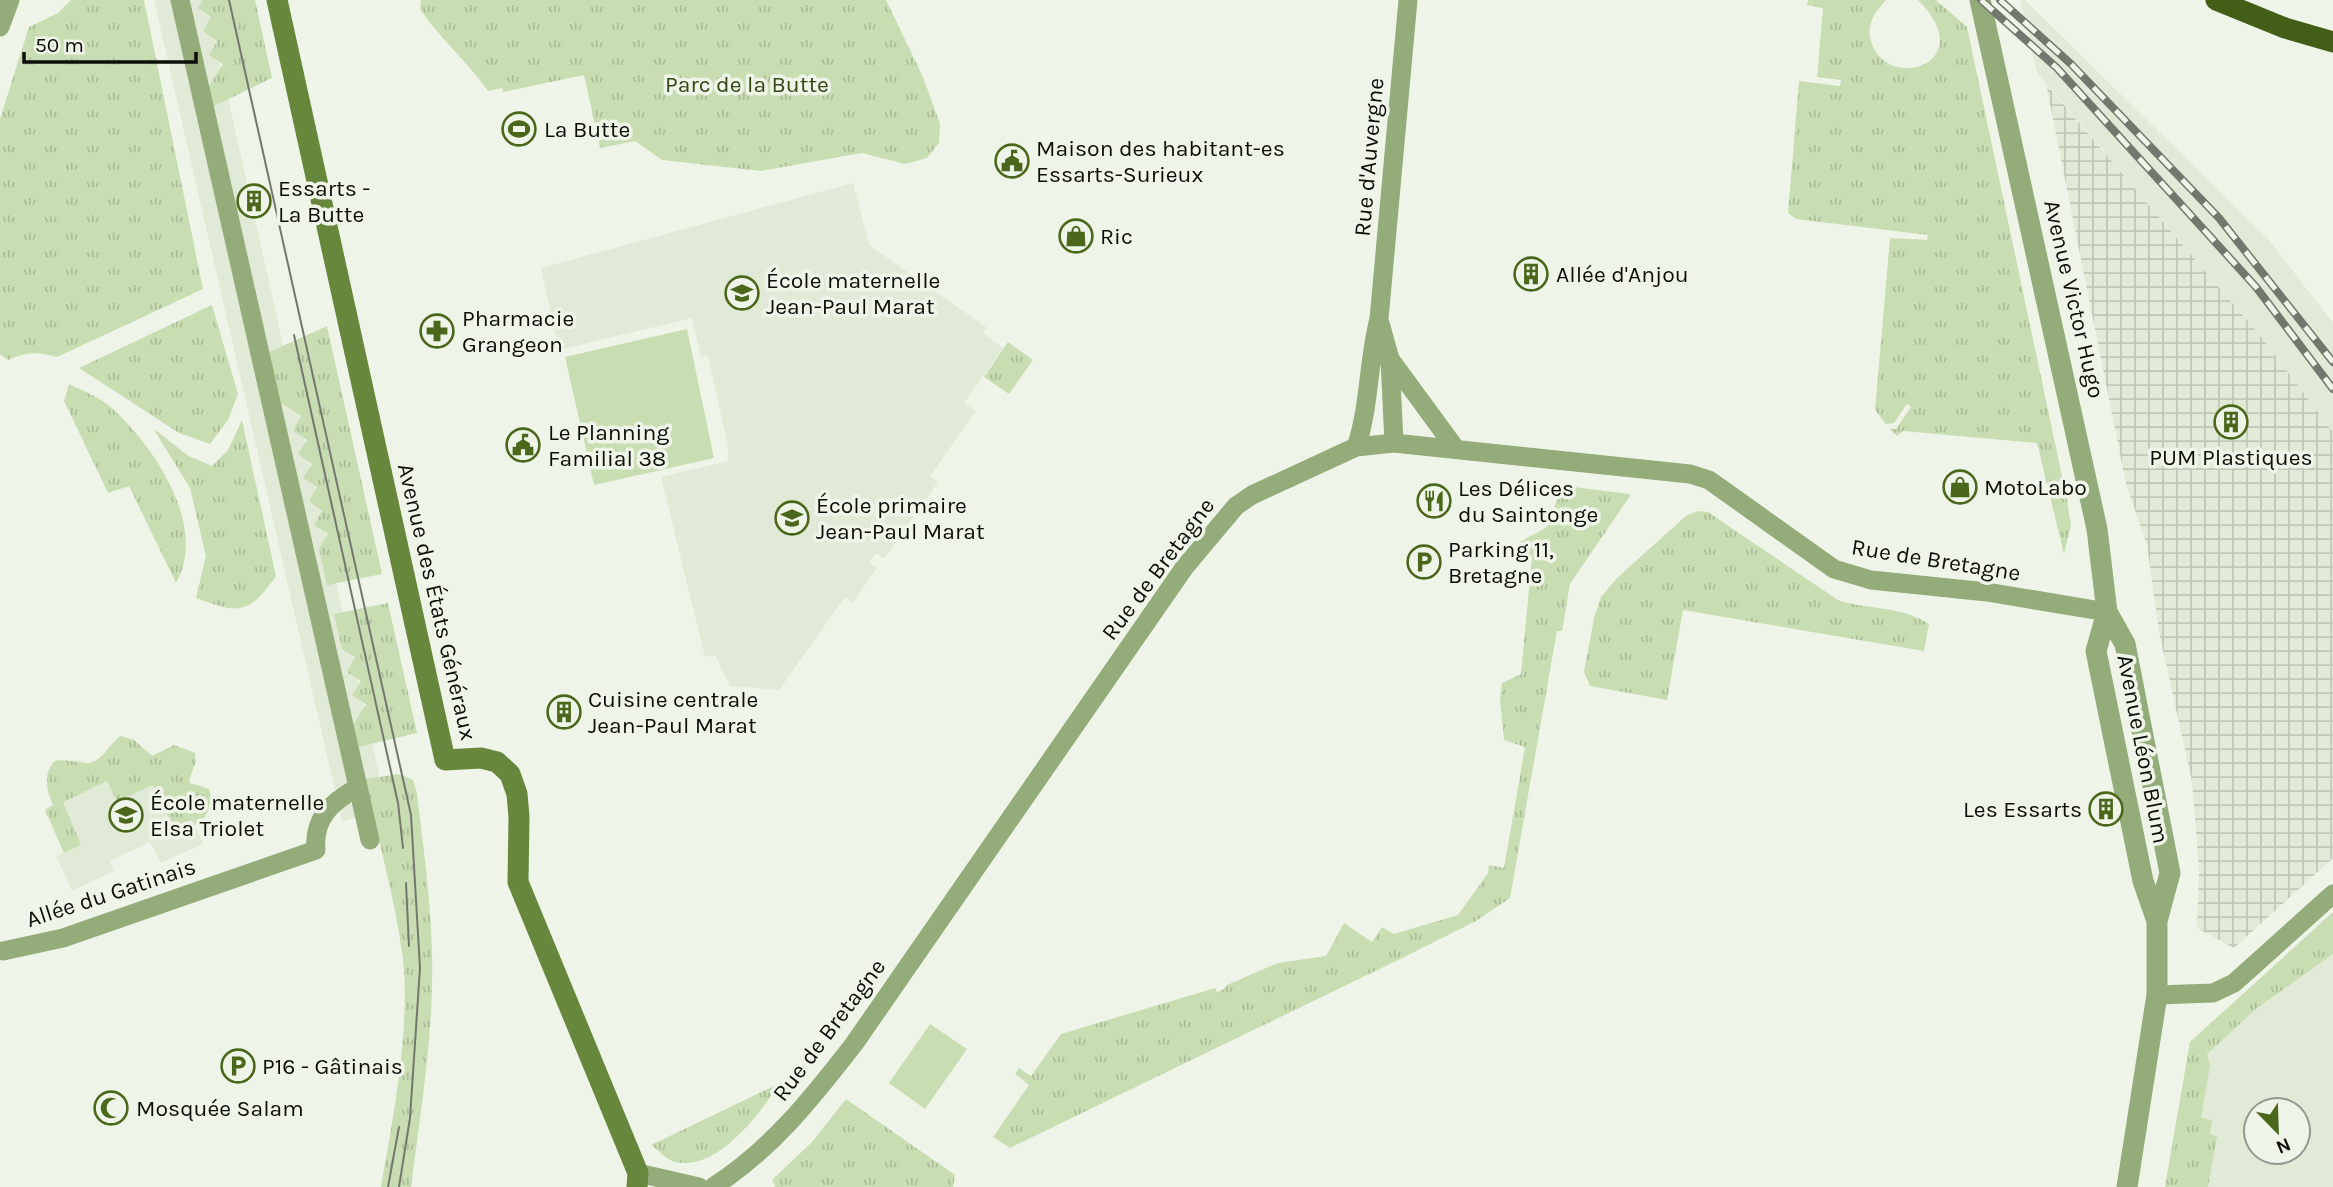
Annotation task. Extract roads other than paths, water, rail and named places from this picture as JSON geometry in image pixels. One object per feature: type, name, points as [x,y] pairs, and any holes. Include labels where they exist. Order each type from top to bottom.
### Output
[{"type":"highway","points":[[2216,0],[2285,28],[2333,52]]},
{"type":"highway","points":[[2285,28],[2333,42]]},
{"type":"main road","name":"Avenue des États Généraux","points":[[277,0],[445,760],[481,758],[497,762],[510,774],[517,794],[519,817],[518,883],[638,1180]]},
{"type":"street","points":[[0,27],[10,0]]},
{"type":"street","points":[[180,0],[314,603],[370,840]]},
{"type":"street","name":"Rue d'Auvergne","points":[[1356,447],[1366,420],[1374,340],[1379,319],[1408,0]]},
{"type":"street","name":"Avenue Victor Hugo","points":[[1980,0],[2095,517],[2107,612]]},
{"type":"street","name":"Rue d'Auvergne","points":[[1379,319],[1390,359],[1394,443]]},
{"type":"street","name":"Rue d'Auvergne","points":[[1390,359],[1456,449]]},
{"type":"street","name":"Rue de Bretagne","points":[[713,1187],[744,1167],[797,1117],[854,1044],[1184,568],[1236,506],[1252,495],[1356,447],[1394,443],[1690,474],[1709,480],[1835,569],[1871,580],[1987,592],[2107,612]]},
{"type":"street","name":"Avenue Léon Blum","points":[[2107,612],[2096,652],[2141,869],[2157,920]]},
{"type":"street","name":"Avenue Léon Blum","points":[[2107,612],[2125,644],[2170,873],[2157,920],[2157,995],[2127,1187]]},
{"type":"street","name":"Allée du Gatinais","points":[[3,951],[63,938],[316,850],[318,823],[327,810],[357,788]]},
{"type":"street","points":[[2157,995],[2213,993],[2234,984],[2333,894]]},
{"type":"street","points":[[638,1180],[699,1187]]},
{"type":"tram line","points":[[229,0],[411,815],[420,968],[410,1118],[399,1187]]},
{"type":"tram line","points":[[294,335],[398,803],[403,848]]},
{"type":"tram line","points":[[406,883],[409,946]]},
{"type":"tram line","points":[[388,1187],[399,1127]]},
{"type":"railway","points":[[1981,0],[2057,68],[2256,287],[2333,389]]},
{"type":"railway","points":[[2000,0],[2071,64],[2219,218],[2333,362]]},
{"type":"place","name":"La Butte","points":[[519,129]]},
{"type":"place","name":"Maison des habitant-es Essarts-Surieux","points":[[1012,161]]},
{"type":"place","name":"Essarts - La Butte","points":[[254,201]]},
{"type":"place","name":"Ric","points":[[1076,236]]},
{"type":"place","name":"Allée d'Anjou","points":[[1531,274]]},
{"type":"place","name":"École maternelle Jean-Paul Marat","points":[[742,293]]},
{"type":"place","name":"Pharmacie Grangeon","points":[[437,331]]},
{"type":"place","name":"PUM Plastiques","points":[[2231,422]]},
{"type":"place","name":"Le Planning Familial 38","points":[[523,445]]},
{"type":"place","name":"MotoLabo","points":[[1960,487]]},
{"type":"place","name":"Les Délices du Saintonge","points":[[1434,501]]},
{"type":"place","name":"École primaire Jean-Paul Marat","points":[[792,518]]},
{"type":"place","name":"Parking 11, Bretagne","points":[[1424,562]]},
{"type":"place","name":"Cuisine centrale Jean-Paul Marat","points":[[564,712]]},
{"type":"place","name":"Les Essarts","points":[[2106,809]]},
{"type":"place","name":"École maternelle Elsa Triolet","points":[[126,815]]},
{"type":"place","name":"P16 - Gâtinais","points":[[238,1066]]},
{"type":"place","name":"Mosquée Salam","points":[[111,1108]]},
{"type":"park label","name":"Parc de la Butte","points":[[747,84]]}]
